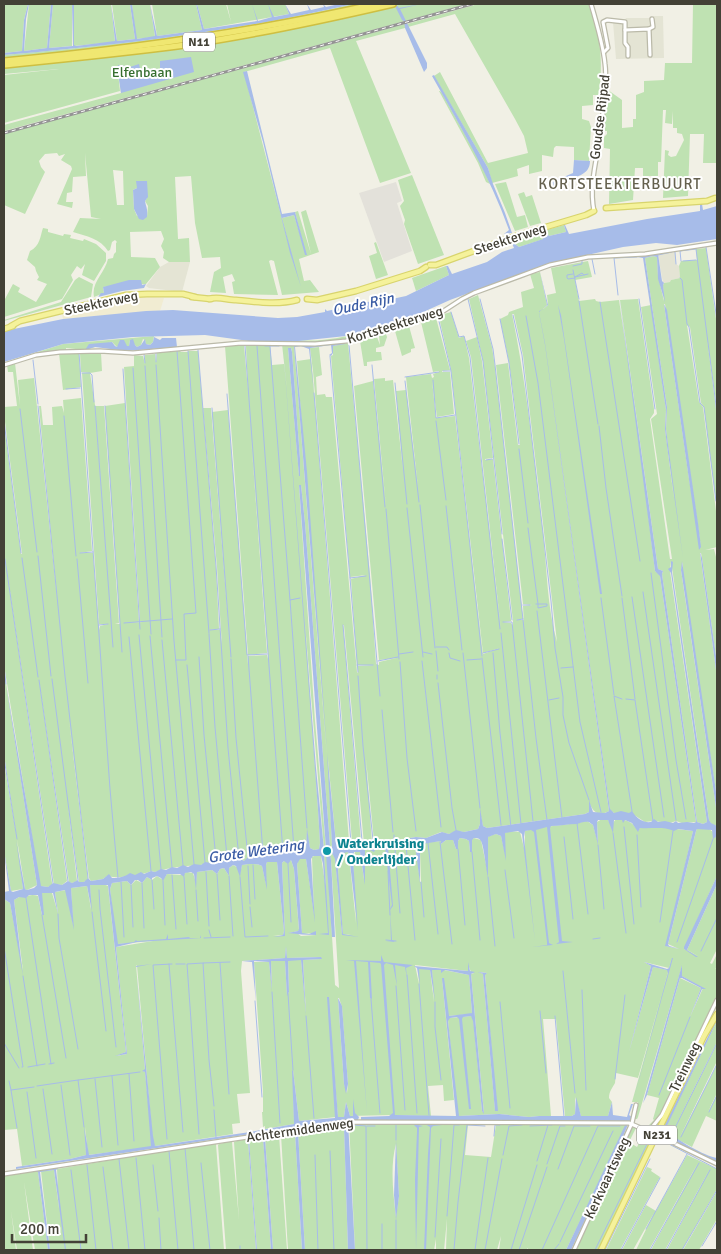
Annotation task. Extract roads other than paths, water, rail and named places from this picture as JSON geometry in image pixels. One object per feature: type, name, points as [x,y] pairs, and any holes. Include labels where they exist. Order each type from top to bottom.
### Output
[{"type":"highway","name":"N11","points":[[4,61],[185,41],[310,19],[376,4]]},
{"type":"highway","name":"N11","points":[[4,65],[130,52],[186,44],[310,22],[392,4]]},
{"type":"main road","name":"Steekterweg","points":[[6,328],[24,321],[126,295],[180,295],[277,302],[320,299],[356,291],[420,271],[428,266],[436,265],[509,238],[594,211],[606,208],[707,201],[716,198]]},
{"type":"main road","name":"N231","points":[[601,1250],[717,1009]]},
{"type":"main road","name":"N231","points":[[713,1020],[717,1014]]},
{"type":"street","name":"Goudse Rijpad","points":[[591,4],[604,52],[605,80],[599,140],[594,167],[592,199],[594,211]]},
{"type":"street","name":"Goudse Rijpad","points":[[604,52],[608,48],[604,20],[625,22],[625,30]]},
{"type":"street","points":[[628,56],[625,30],[649,29],[653,27],[652,20]]},
{"type":"street","points":[[649,29],[650,56]]},
{"type":"street","name":"Kortsteekterweg","points":[[4,365],[36,356],[60,352],[100,351],[133,353],[241,343],[315,344],[346,341],[442,312],[474,293],[562,262],[588,257],[645,254],[717,243]]},
{"type":"street","name":"Treinweg","points":[[649,1131],[662,1115],[717,1000]]},
{"type":"street","name":"Kerkvaartsweg","points":[[574,1250],[636,1105]]},
{"type":"street","name":"Achtermiddenweg","points":[[4,1174],[347,1122],[629,1123],[657,1134],[717,1164]]},
{"type":"water","points":[[28,4],[24,51],[47,48],[51,4],[53,4],[49,48],[73,46],[72,4],[74,4],[74,45],[76,46],[115,41],[111,4],[117,41],[135,39],[130,4],[132,4],[137,39],[155,36],[150,4],[157,36],[202,30],[196,4],[204,29],[257,21],[252,4],[258,21],[272,17],[268,4],[274,17],[289,14],[285,4],[291,14],[309,10],[307,4],[311,10],[324,7],[323,4],[326,7],[339,4],[353,4],[310,14],[179,36],[92,47],[4,55],[4,53],[22,51],[24,20]]},
{"type":"water","points":[[394,4],[399,8],[421,4],[400,9],[427,63],[427,68],[424,72],[405,28],[404,21]]},
{"type":"water","points":[[191,57],[194,72],[121,93],[118,73],[113,73],[118,69],[118,65],[125,66],[128,72],[130,67],[139,64],[142,77],[159,74],[160,61]]},
{"type":"water","points":[[247,71],[282,214],[295,212],[307,255],[305,255],[294,215],[282,218],[301,287],[290,253],[263,142],[243,72]]},
{"type":"water","points":[[434,75],[488,168],[512,233],[504,234],[509,230],[493,190],[432,76]]},
{"type":"water","points":[[574,160],[590,161],[587,170],[581,175],[563,181],[563,184],[554,187],[552,182],[573,173]]},
{"type":"water","points":[[136,181],[147,181],[148,197],[145,201],[147,217],[143,220],[139,219],[134,209],[133,190],[137,188]]},
{"type":"water","name":"Oude Rijn","points":[[700,204],[702,204],[703,210],[717,206],[717,239],[677,245],[656,243],[623,247],[547,264],[379,329],[346,336],[289,342],[249,341],[205,335],[133,337],[63,344],[4,362],[4,331],[63,319],[146,311],[173,310],[278,318],[325,312],[325,309],[327,311],[406,296],[449,275],[446,266],[448,266],[452,274],[487,262],[502,252],[514,248],[511,241],[493,248],[513,239],[515,239],[515,244],[519,247],[543,239],[543,233],[547,233],[549,236],[566,232],[564,225],[569,234],[700,211]]},
{"type":"water","points":[[658,254],[662,281],[664,283],[665,302],[658,279],[657,257],[645,258],[667,407],[666,429],[683,558],[665,429],[666,410],[643,258],[637,257]]},
{"type":"water","points":[[540,272],[548,305],[544,308],[547,305]]},
{"type":"water","points":[[129,280],[141,280],[142,285],[146,284],[144,288],[98,297],[101,293],[104,293],[103,287]]},
{"type":"water","points":[[619,295],[658,569],[663,571],[697,822],[703,824],[707,822],[671,573],[668,569],[671,567],[671,561],[673,562],[672,572],[709,820],[717,826],[717,836],[713,839],[712,830],[697,829],[696,831],[668,944],[680,949],[665,946],[693,831],[640,828],[638,832],[632,823],[625,820],[623,823],[622,820],[614,820],[613,833],[608,820],[598,820],[598,845],[593,825],[589,822],[551,826],[550,828],[562,941],[573,942],[556,944],[559,942],[547,827],[536,830],[549,943],[553,945],[532,947],[547,945],[547,942],[534,832],[531,830],[525,831],[524,837],[535,941],[522,834],[518,831],[505,833],[506,861],[501,836],[496,834],[488,837],[488,877],[482,844],[478,838],[472,840],[472,852],[470,852],[469,841],[460,838],[458,849],[456,849],[453,840],[446,840],[441,844],[441,841],[422,844],[420,850],[420,883],[415,845],[404,844],[395,849],[388,847],[393,906],[390,910],[392,905],[385,847],[376,848],[374,852],[368,849],[365,850],[365,885],[360,852],[354,852],[358,931],[349,855],[348,852],[339,854],[338,871],[343,934],[359,937],[342,935],[335,859],[332,853],[324,854],[329,935],[319,934],[328,933],[321,856],[313,856],[311,859],[315,923],[306,859],[300,859],[297,864],[302,933],[309,934],[316,931],[316,935],[288,933],[298,931],[299,929],[294,869],[291,860],[288,864],[284,861],[282,863],[285,936],[273,937],[283,935],[284,931],[277,862],[267,862],[267,890],[262,866],[255,864],[242,865],[240,877],[236,866],[233,865],[229,868],[229,876],[224,868],[220,869],[217,874],[212,870],[197,872],[196,890],[194,874],[191,872],[185,873],[184,877],[180,874],[167,874],[163,881],[157,876],[152,878],[152,880],[147,877],[142,883],[135,880],[131,885],[127,881],[112,883],[110,889],[118,944],[134,942],[136,940],[166,939],[168,934],[168,939],[200,938],[201,935],[201,938],[137,942],[116,947],[127,1054],[115,1056],[126,1052],[108,885],[90,885],[92,912],[87,886],[71,888],[74,930],[65,890],[55,892],[58,914],[53,893],[42,893],[44,915],[42,915],[38,895],[29,895],[26,898],[19,897],[14,900],[23,976],[10,903],[4,899],[4,892],[9,891],[4,851],[11,891],[23,889],[16,840],[25,889],[34,888],[37,885],[6,684],[41,886],[48,887],[53,883],[62,885],[68,881],[72,883],[78,880],[79,882],[84,882],[88,878],[91,881],[103,879],[109,874],[112,878],[130,873],[135,875],[141,872],[144,874],[172,867],[177,868],[183,865],[188,867],[194,864],[201,865],[205,862],[212,863],[216,859],[224,861],[227,857],[231,860],[239,858],[244,861],[248,857],[259,857],[263,853],[267,856],[281,854],[283,849],[286,852],[293,851],[295,847],[300,851],[306,849],[307,828],[310,848],[314,850],[319,849],[318,810],[283,346],[324,850],[332,849],[327,753],[336,843],[338,845],[346,845],[349,841],[352,841],[354,845],[362,842],[366,844],[372,843],[371,839],[383,842],[394,838],[398,840],[416,837],[426,838],[442,832],[449,834],[456,830],[464,832],[478,829],[480,824],[480,808],[483,826],[487,828],[585,814],[589,812],[589,800],[593,812],[605,813],[609,811],[539,312],[545,343],[610,809],[614,813],[621,811],[629,813],[632,811],[645,822],[651,822],[654,819],[658,822],[696,822],[660,576],[655,571]]},
{"type":"water","points":[[664,304],[667,310],[698,523],[701,547],[699,550]]},
{"type":"water","points":[[558,305],[561,315],[602,594],[600,594]]},
{"type":"water","points":[[154,337],[160,340],[162,338],[176,338],[177,347],[126,351],[95,347],[85,350],[89,344],[112,342],[117,347],[120,340],[124,340],[127,346],[129,346],[130,340],[133,339],[137,347],[145,339],[146,344],[150,345]]},
{"type":"water","points":[[345,343],[333,346],[333,353],[331,356],[329,355],[332,353],[331,345],[310,348],[314,393],[309,349],[301,346],[295,347],[307,472],[327,752],[294,346]]},
{"type":"water","points":[[288,348],[291,348],[292,352],[300,476],[299,476]]},
{"type":"water","points":[[299,485],[301,485],[305,523],[330,846],[326,849]]},
{"type":"water","points":[[700,552],[717,663],[717,677]]},
{"type":"water","points":[[682,561],[717,798],[717,814],[681,570]]},
{"type":"water","points":[[326,854],[330,855],[331,860],[335,937],[332,937]]},
{"type":"water","points":[[717,876],[717,884],[687,950],[698,957],[696,957],[684,949],[684,947]]},
{"type":"water","points":[[390,911],[392,940],[395,942],[386,941],[391,941]]},
{"type":"water","points":[[286,946],[287,958],[321,957],[322,959],[303,960],[306,1016],[301,960],[288,961],[289,992],[287,996],[285,961],[271,961],[272,992],[269,962],[254,961],[256,1002],[252,962],[242,961],[285,958]]},
{"type":"water","points":[[381,955],[384,962],[413,965],[406,968],[407,978],[405,967],[395,965],[397,986],[393,965],[386,963],[384,965],[395,1115],[456,1116],[442,978],[444,978],[449,1016],[472,1013],[469,975],[445,970],[441,973],[441,970],[432,970],[435,1002],[430,970],[419,969],[420,985],[417,968],[414,966],[468,971],[468,962],[470,971],[475,972],[471,974],[484,1114],[482,1111],[473,1021],[471,1016],[463,1017],[462,1019],[471,1109],[469,1109],[459,1019],[457,1017],[450,1018],[448,1021],[459,1116],[499,1114],[529,1117],[572,1116],[575,1114],[576,1097],[581,1116],[608,1116],[612,1102],[613,1115],[627,1117],[631,1104],[633,1104],[629,1115],[633,1118],[629,1122],[571,1250],[566,1250],[627,1121],[361,1120],[361,1117],[389,1116],[393,1113],[381,964],[370,962],[372,999],[370,998],[368,962],[356,961],[367,1113],[354,961],[346,960],[381,961]]},
{"type":"water","points":[[673,958],[634,1098],[668,973],[667,970],[653,967],[629,1052],[651,966],[644,962],[667,969]]},
{"type":"water","points":[[682,965],[682,976],[706,989],[702,989],[690,1017],[701,988],[680,978],[647,1095],[643,1103]]},
{"type":"water","points":[[478,972],[487,973],[485,975],[498,1111],[495,1111],[483,974]]},
{"type":"water","points":[[137,974],[155,1146],[294,1124],[293,1070],[299,1121],[335,1118],[327,997],[329,997],[338,1117],[344,1117],[346,1102],[350,1116],[353,1116],[353,1099],[355,1113],[359,1117],[358,1120],[348,1121],[355,1250],[348,1250],[344,1127],[339,1125],[345,1120],[16,1169],[16,1167],[86,1155],[84,1126],[89,1155],[151,1146],[145,1072],[142,1071],[145,1069]]},
{"type":"water","points":[[338,998],[342,1006],[348,1084],[346,1094],[344,1084]]},
{"type":"water","points":[[717,1018],[665,1130],[690,1147],[717,1158],[717,1162],[661,1135],[661,1132]]},
{"type":"water","points":[[413,1124],[423,1126],[419,1127],[416,1250],[415,1179],[417,1128]]},
{"type":"water","points":[[425,1124],[442,1125],[431,1128],[426,1250],[424,1250],[430,1127]]},
{"type":"water","points":[[310,1130],[298,1132],[305,1250],[302,1250],[295,1132],[285,1132]]},
{"type":"water","points":[[267,1135],[265,1138],[273,1250],[271,1250],[263,1138],[251,1138],[249,1140],[256,1250],[248,1140],[246,1138]]},
{"type":"water","points":[[396,1140],[399,1196],[396,1220],[394,1195]]},
{"type":"water","points":[[60,1167],[56,1170],[66,1250],[54,1170],[40,1172],[50,1250],[48,1250],[38,1172],[28,1172]]},
{"type":"waterway","points":[[706,247],[717,320]]},
{"type":"waterway","points":[[681,261],[680,251],[696,249],[717,413]]},
{"type":"waterway","points":[[658,255],[672,252]]},
{"type":"waterway","points":[[675,252],[676,264]]},
{"type":"waterway","points":[[618,295],[614,258],[637,257]]},
{"type":"waterway","points":[[592,259],[595,274]]},
{"type":"waterway","points":[[683,261],[696,260]]},
{"type":"waterway","points":[[573,266],[582,264],[582,261]]},
{"type":"waterway","points":[[573,270],[579,299]]},
{"type":"waterway","points":[[575,277],[582,273],[584,275]]},
{"type":"waterway","points":[[573,274],[567,275],[567,278],[575,278]]},
{"type":"waterway","points":[[575,277],[588,274]]},
{"type":"waterway","points":[[680,278],[682,280],[700,403],[704,407],[716,501]]},
{"type":"waterway","points":[[468,299],[483,361],[502,534]]},
{"type":"waterway","points":[[480,299],[493,349],[536,738],[547,820]]},
{"type":"waterway","points":[[639,299],[655,409]]},
{"type":"waterway","points":[[579,301],[598,424]]},
{"type":"waterway","points":[[600,302],[640,561]]},
{"type":"waterway","points":[[451,312],[459,337],[464,336],[470,357],[500,629]]},
{"type":"waterway","points":[[513,315],[522,355],[555,648],[563,697],[563,715],[569,743],[589,800]]},
{"type":"waterway","points":[[526,316],[538,383],[580,722],[601,812]]},
{"type":"waterway","points":[[438,317],[451,371],[482,656]]},
{"type":"waterway","points":[[500,319],[509,363],[519,444]]},
{"type":"waterway","points":[[349,345],[380,696]]},
{"type":"waterway","name":"Grote Wetering","points":[[245,346],[283,852]]},
{"type":"waterway","name":"Grote Wetering","points":[[257,346],[294,849]]},
{"type":"waterway","points":[[265,346],[279,346]]},
{"type":"waterway","points":[[270,346],[290,600]]},
{"type":"waterway","name":"Grote Wetering","points":[[198,350],[216,566],[228,748],[239,858]]},
{"type":"waterway","points":[[176,660],[186,660],[184,614],[196,613],[177,351]]},
{"type":"waterway","points":[[188,351],[209,633]]},
{"type":"waterway","points":[[79,353],[118,878]]},
{"type":"waterway","points":[[156,353],[156,362]]},
{"type":"waterway","points":[[144,354],[145,363]]},
{"type":"waterway","points":[[330,356],[350,578],[366,576]]},
{"type":"waterway","points":[[33,360],[38,404]]},
{"type":"waterway","points":[[156,365],[174,641],[194,864]]},
{"type":"waterway","points":[[372,365],[385,507]]},
{"type":"waterway","points":[[145,366],[162,637]]},
{"type":"waterway","points":[[133,368],[151,634]]},
{"type":"waterway","points":[[123,369],[140,629]]},
{"type":"waterway","points":[[443,371],[450,371]]},
{"type":"waterway","points":[[405,377],[439,372]]},
{"type":"waterway","points":[[82,373],[90,373],[92,375],[94,402]]},
{"type":"waterway","points":[[433,380],[436,418],[455,415]]},
{"type":"waterway","points":[[405,381],[419,502]]},
{"type":"waterway","points":[[395,383],[407,504]]},
{"type":"waterway","points":[[66,389],[80,388]]},
{"type":"waterway","points":[[314,393],[351,843]]},
{"type":"waterway","points":[[227,394],[247,655],[267,654]]},
{"type":"waterway","points":[[38,406],[65,676],[88,878]]},
{"type":"waterway","points":[[95,406],[113,647]]},
{"type":"waterway","points":[[105,406],[122,652]]},
{"type":"waterway","points":[[212,408],[231,657]]},
{"type":"waterway","points":[[20,409],[37,552]]},
{"type":"waterway","points":[[64,416],[76,556]]},
{"type":"waterway","points":[[4,421],[21,553]]},
{"type":"waterway","points":[[436,421],[446,500]]},
{"type":"waterway","points":[[599,426],[622,596]]},
{"type":"waterway","points":[[519,449],[528,523]]},
{"type":"waterway","points":[[486,460],[492,459]]},
{"type":"waterway","points":[[420,505],[435,648]]},
{"type":"waterway","points":[[446,506],[462,650]]},
{"type":"waterway","points":[[407,508],[423,657]]},
{"type":"waterway","points":[[386,509],[399,659]]},
{"type":"waterway","points":[[528,528],[538,604],[547,604],[547,606],[538,608],[538,604],[536,604]]},
{"type":"waterway","points":[[502,539],[512,620]]},
{"type":"waterway","points":[[80,553],[93,552]]},
{"type":"waterway","points":[[38,556],[51,676]]},
{"type":"waterway","points":[[22,558],[38,677]]},
{"type":"waterway","points":[[5,559],[53,883]]},
{"type":"waterway","points":[[77,559],[88,683]]},
{"type":"waterway","points":[[651,573],[676,760],[686,819]]},
{"type":"waterway","points":[[350,578],[358,672]]},
{"type":"waterway","points":[[643,592],[676,820]]},
{"type":"waterway","points":[[632,597],[664,817]]},
{"type":"waterway","points":[[300,598],[290,600],[307,828]]},
{"type":"waterway","points":[[601,598],[614,695]]},
{"type":"waterway","points":[[622,598],[635,699]]},
{"type":"waterway","points":[[523,605],[530,605]]},
{"type":"waterway","points":[[537,611],[562,818]]},
{"type":"waterway","points":[[124,623],[172,619]]},
{"type":"waterway","points":[[517,620],[523,619]]},
{"type":"waterway","points":[[503,622],[512,622],[533,821]]},
{"type":"waterway","points":[[99,625],[108,624]]},
{"type":"waterway","points":[[343,625],[362,841]]},
{"type":"waterway","points":[[210,630],[220,629]]},
{"type":"waterway","points":[[501,633],[521,824]]},
{"type":"waterway","name":"Grote Wetering","points":[[209,634],[215,727],[227,857]]},
{"type":"waterway","points":[[139,635],[161,869]]},
{"type":"waterway","points":[[150,636],[172,867]]},
{"type":"waterway","points":[[129,637],[151,871]]},
{"type":"waterway","points":[[162,640],[183,865]]},
{"type":"waterway","points":[[436,647],[447,647],[449,650]]},
{"type":"waterway","points":[[483,653],[499,649]]},
{"type":"waterway","points":[[436,651],[438,671]]},
{"type":"waterway","points":[[399,654],[413,652]]},
{"type":"waterway","points":[[423,652],[432,654]]},
{"type":"waterway","points":[[449,653],[450,658],[460,661]]},
{"type":"waterway","points":[[463,653],[480,808]]},
{"type":"waterway","points":[[493,653],[511,827]]},
{"type":"waterway","name":"Grote Wetering","points":[[248,656],[263,853]]},
{"type":"waterway","name":"Grote Wetering","points":[[199,657],[204,735],[216,859]]},
{"type":"waterway","points":[[378,661],[398,657]]},
{"type":"waterway","points":[[482,658],[501,825]]},
{"type":"waterway","name":"Grote Wetering","points":[[231,659],[236,738],[248,857]]},
{"type":"waterway","points":[[467,660],[481,659]]},
{"type":"waterway","points":[[422,661],[441,827]]},
{"type":"waterway","points":[[400,662],[407,758],[416,831]]},
{"type":"waterway","name":"Grote Wetering","points":[[187,665],[205,862]]},
{"type":"waterway","points":[[357,665],[373,665]]},
{"type":"waterway","points":[[4,667],[6,684]]},
{"type":"waterway","points":[[561,668],[573,667]]},
{"type":"waterway","points":[[358,676],[373,840]]},
{"type":"waterway","points":[[52,679],[78,880]]},
{"type":"waterway","points":[[39,680],[68,881]]},
{"type":"waterway","points":[[438,683],[456,830]]},
{"type":"waterway","points":[[622,699],[614,696],[632,811]]},
{"type":"waterway","points":[[549,700],[559,698]]},
{"type":"waterway","points":[[626,699],[635,700],[653,821]]},
{"type":"waterway","points":[[382,710],[393,832]]},
{"type":"waterway","points":[[4,758],[17,839]]},
{"type":"waterway","points":[[577,823],[588,914]]},
{"type":"waterway","points":[[624,827],[634,924]]},
{"type":"waterway","points":[[660,922],[673,831]]},
{"type":"waterway","points":[[613,833],[626,933]]},
{"type":"waterway","points":[[637,835],[641,907]]},
{"type":"waterway","points":[[564,837],[573,919]]},
{"type":"waterway","points":[[677,942],[713,839]]},
{"type":"waterway","points":[[440,842],[452,944]]},
{"type":"waterway","points":[[428,843],[438,934]]},
{"type":"waterway","points":[[406,845],[415,940]]},
{"type":"waterway","points":[[598,845],[604,909]]},
{"type":"waterway","points":[[395,849],[400,913]]},
{"type":"waterway","points":[[458,849],[465,925]]},
{"type":"waterway","points":[[472,852],[480,940]]},
{"type":"waterway","points":[[288,864],[291,922]]},
{"type":"waterway","name":"Grote Wetering","points":[[253,865],[255,899]]},
{"type":"waterway","name":"Grote Wetering","points":[[248,866],[250,904]]},
{"type":"waterway","points":[[505,870],[514,938]]},
{"type":"waterway","points":[[388,871],[390,915]]},
{"type":"waterway","name":"Grote Wetering","points":[[206,872],[209,926]]},
{"type":"waterway","points":[[217,874],[220,920]]},
{"type":"waterway","points":[[172,875],[176,929]]},
{"type":"waterway","points":[[229,876],[233,936]]},
{"type":"waterway","points":[[184,877],[187,924]]},
{"type":"waterway","points":[[240,877],[245,937],[268,936]]},
{"type":"waterway","points":[[488,877],[495,946]]},
{"type":"waterway","points":[[152,880],[154,909]]},
{"type":"waterway","points":[[163,881],[165,925]]},
{"type":"waterway","points":[[121,882],[124,937]]},
{"type":"waterway","points":[[421,882],[424,917]]},
{"type":"waterway","points":[[142,883],[144,928]]},
{"type":"waterway","points":[[131,885],[133,927]]},
{"type":"waterway","points":[[99,890],[116,1047]]},
{"type":"waterway","points":[[196,890],[198,921]]},
{"type":"waterway","points":[[26,898],[51,1064]]},
{"type":"waterway","points":[[250,907],[252,927]]},
{"type":"waterway","points":[[92,912],[106,1031]]},
{"type":"waterway","points":[[58,914],[59,938],[78,1049]]},
{"type":"waterway","points":[[42,915],[66,1058]]},
{"type":"waterway","points":[[701,951],[717,918]]},
{"type":"waterway","points":[[209,930],[211,937]]},
{"type":"waterway","points":[[204,938],[230,937]]},
{"type":"waterway","points":[[593,939],[600,938]]},
{"type":"waterway","points":[[386,940],[396,941]]},
{"type":"waterway","points":[[4,947],[22,1067]]},
{"type":"waterway","points":[[214,1106],[203,963],[230,962]]},
{"type":"waterway","points":[[199,1134],[187,964],[203,963]]},
{"type":"waterway","points":[[220,963],[229,1094]]},
{"type":"waterway","points":[[169,964],[183,1132]]},
{"type":"waterway","points":[[167,1139],[153,965],[172,964]]},
{"type":"waterway","points":[[176,964],[185,964]]},
{"type":"waterway","points":[[563,971],[575,1093]]},
{"type":"waterway","points":[[407,975],[417,1113]]},
{"type":"waterway","points":[[23,976],[37,1066]]},
{"type":"waterway","points":[[419,984],[429,1115]]},
{"type":"waterway","points":[[396,986],[405,1110]]},
{"type":"waterway","points":[[582,990],[586,1090]]},
{"type":"waterway","points":[[272,992],[280,1123]]},
{"type":"waterway","points":[[288,994],[293,1070]]},
{"type":"waterway","points":[[615,1079],[625,995]]},
{"type":"waterway","points":[[371,999],[380,1113]]},
{"type":"waterway","points":[[255,1001],[262,1097]]},
{"type":"waterway","points":[[435,1002],[435,1027],[441,1080]]},
{"type":"waterway","points":[[500,1002],[510,1108]]},
{"type":"waterway","points":[[540,1011],[546,1073]]},
{"type":"waterway","points":[[306,1016],[314,1118]]},
{"type":"waterway","points":[[555,1016],[564,1117]]},
{"type":"waterway","points":[[659,1095],[690,1017]]},
{"type":"waterway","points":[[4,1043],[19,1068]]},
{"type":"waterway","points":[[674,1130],[717,1043]]},
{"type":"waterway","points":[[49,1064],[54,1063]]},
{"type":"waterway","points":[[28,1067],[45,1064]]},
{"type":"waterway","points":[[681,1137],[717,1064]]},
{"type":"waterway","points":[[84,1127],[78,1080],[140,1072]]},
{"type":"waterway","points":[[129,1074],[134,1141]]},
{"type":"waterway","points":[[112,1076],[118,1145]]},
{"type":"waterway","points":[[95,1079],[102,1147]]},
{"type":"waterway","points":[[37,1086],[78,1080]]},
{"type":"waterway","points":[[9,1081],[11,1090]]},
{"type":"waterway","points":[[61,1085],[70,1155]]},
{"type":"waterway","points":[[17,1128],[11,1090],[34,1087]]},
{"type":"waterway","points":[[43,1089],[52,1154]]},
{"type":"waterway","points":[[27,1092],[36,1158]]},
{"type":"waterway","points":[[709,1112],[717,1095]]},
{"type":"waterway","points":[[214,1110],[216,1137]]},
{"type":"waterway","points":[[354,1125],[366,1126],[367,1250]]},
{"type":"waterway","points":[[396,1125],[396,1140]]},
{"type":"waterway","points":[[447,1216],[454,1125],[459,1125]]},
{"type":"waterway","points":[[454,1250],[467,1125],[485,1126]]},
{"type":"waterway","points":[[494,1136],[495,1125],[500,1125]]},
{"type":"waterway","points":[[503,1155],[509,1126],[522,1125]]},
{"type":"waterway","points":[[537,1161],[548,1125]]},
{"type":"waterway","points":[[530,1126],[552,1125]]},
{"type":"waterway","points":[[367,1126],[375,1126]]},
{"type":"waterway","points":[[547,1164],[560,1126],[565,1126]]},
{"type":"waterway","points":[[558,1169],[574,1126],[590,1126]]},
{"type":"waterway","points":[[542,1250],[598,1126],[620,1126]]},
{"type":"waterway","points":[[560,1242],[613,1131]]},
{"type":"waterway","points":[[595,1250],[651,1136]]},
{"type":"waterway","points":[[435,1237],[441,1139]]},
{"type":"waterway","points":[[667,1143],[717,1169]]},
{"type":"waterway","points":[[185,1148],[194,1250]]},
{"type":"waterway","points":[[180,1149],[187,1148]]},
{"type":"waterway","points":[[169,1151],[178,1250]]},
{"type":"waterway","points":[[330,1151],[334,1250]]},
{"type":"waterway","points":[[646,1229],[687,1154]]},
{"type":"waterway","points":[[315,1155],[318,1250]]},
{"type":"waterway","points":[[136,1158],[145,1250]]},
{"type":"waterway","points":[[475,1250],[488,1158]]},
{"type":"waterway","points":[[119,1159],[129,1250]]},
{"type":"waterway","points":[[485,1250],[502,1159]]},
{"type":"waterway","points":[[605,1250],[650,1159]]},
{"type":"waterway","points":[[201,1163],[210,1250]]},
{"type":"waterway","points":[[650,1250],[699,1163]]},
{"type":"waterway","points":[[87,1165],[96,1250]]},
{"type":"waterway","points":[[153,1165],[158,1211]]},
{"type":"waterway","points":[[511,1250],[537,1165]]},
{"type":"waterway","points":[[103,1167],[113,1250]]},
{"type":"waterway","points":[[519,1250],[547,1167]]},
{"type":"waterway","points":[[71,1170],[81,1250]]},
{"type":"waterway","points":[[666,1250],[710,1170]]},
{"type":"waterway","points":[[621,1250],[660,1178]]},
{"type":"waterway","points":[[682,1250],[717,1190]]},
{"type":"waterway","points":[[159,1218],[161,1250]]},
{"type":"waterway","points":[[396,1220],[396,1250]]},
{"type":"waterway","points":[[702,1246],[717,1221]]},
{"type":"waterway","points":[[382,1224],[382,1250]]},
{"type":"waterway","points":[[554,1250],[559,1244]]},
{"type":"railway","points":[[4,133],[472,4]]},
{"type":"place","name":"Waterkruising / Onderlijder","points":[[327,851]]},
{"type":"district","name":"KORTSTEEKTERBUURT","points":[[620,184]]},
{"type":"park label","name":"Elfenbaan","points":[[142,72]]}]
